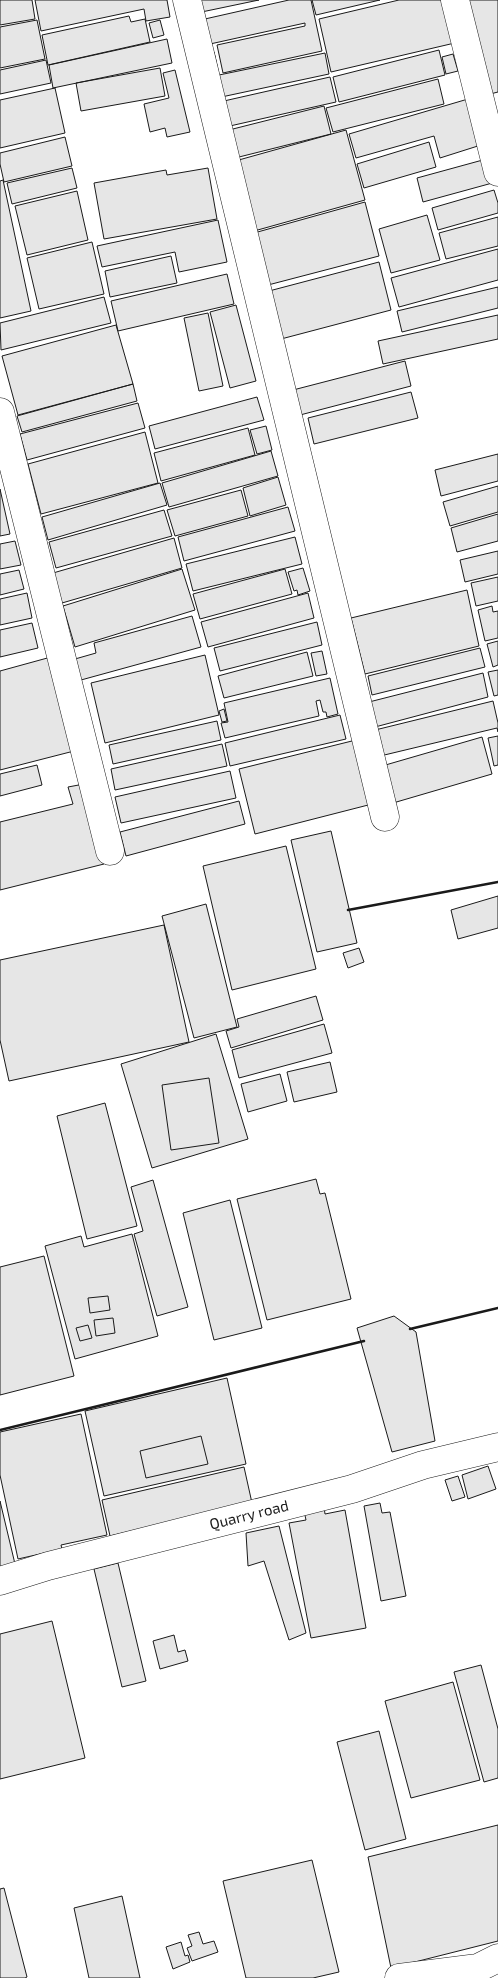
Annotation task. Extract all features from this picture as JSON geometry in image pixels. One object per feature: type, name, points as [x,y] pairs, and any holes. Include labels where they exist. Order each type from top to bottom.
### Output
[{"type":"street","points":[[187,0],[384,817]]},
{"type":"street","points":[[455,0],[498,172]]},
{"type":"street","points":[[0,412],[110,851]]},
{"type":"street","name":"Quarry road","points":[[0,1580],[58,1563],[352,1489],[423,1465],[498,1447]]},
{"type":"street","points":[[399,1978],[478,1968],[498,1958]]},
{"type":"building","points":[[0,0],[32,0],[35,19],[0,25]]},
{"type":"building","points":[[35,0],[167,0],[170,17],[146,21],[144,9],[41,31]]},
{"type":"building","points":[[189,0],[259,0],[192,14]]},
{"type":"building","points":[[289,0],[311,0],[322,51],[223,73],[217,45],[305,26],[305,23],[201,46],[196,21]]},
{"type":"building","points":[[312,0],[380,0],[316,15]]},
{"type":"building","points":[[399,0],[449,0],[459,42],[331,72],[319,19]]},
{"type":"building","points":[[460,0],[498,0],[498,92],[482,96]]},
{"type":"building","points":[[129,16],[131,22],[145,19],[150,42],[48,65],[42,35]]},
{"type":"building","points":[[37,20],[45,59],[0,68],[0,27]]},
{"type":"building","points":[[160,20],[164,35],[153,38],[149,23]]},
{"type":"building","points":[[167,39],[172,63],[53,88],[49,65]]},
{"type":"building","points":[[439,50],[445,75],[339,102],[333,77]]},
{"type":"building","points":[[214,52],[219,75],[325,53],[329,74],[212,99],[203,54]]},
{"type":"building","points":[[453,54],[458,71],[446,74],[442,57]]},
{"type":"building","points":[[46,60],[51,83],[0,94],[0,70]]},
{"type":"building","points":[[160,68],[165,96],[81,111],[76,83]]},
{"type":"building","points":[[175,70],[190,132],[167,137],[165,128],[150,132],[144,104],[169,98],[163,73]]},
{"type":"building","points":[[330,77],[336,102],[221,128],[215,103]]},
{"type":"building","points":[[438,79],[444,104],[333,132],[326,108]]},
{"type":"building","points":[[55,88],[65,133],[0,148],[0,100]]},
{"type":"building","points":[[468,99],[481,145],[440,158],[434,136],[356,158],[349,134]]},
{"type":"building","points":[[324,106],[331,134],[227,160],[221,132]]},
{"type":"building","points":[[346,130],[365,200],[247,233],[228,163]]},
{"type":"building","points":[[65,137],[72,166],[4,182],[0,164],[0,153]]},
{"type":"building","points":[[429,142],[436,167],[364,188],[357,164]]},
{"type":"building","points":[[490,158],[496,182],[423,202],[417,178]]},
{"type":"building","points":[[72,168],[77,188],[12,204],[7,183]]},
{"type":"building","points":[[208,168],[217,219],[104,239],[94,183],[166,170],[167,175]]},
{"type":"building","points":[[3,180],[31,311],[0,318],[0,181]]},
{"type":"building","points":[[494,190],[498,203],[498,213],[438,230],[432,208]]},
{"type":"building","points":[[77,191],[88,240],[27,255],[15,206]]},
{"type":"building","points":[[365,202],[379,256],[268,285],[254,233]]},
{"type":"building","points":[[427,215],[440,260],[391,273],[379,229]]},
{"type":"building","points":[[498,217],[498,246],[446,259],[439,233]]},
{"type":"building","points":[[218,220],[227,262],[179,272],[175,252],[102,267],[97,246]]},
{"type":"building","points":[[92,242],[104,294],[39,309],[27,258]]},
{"type":"building","points":[[498,249],[498,280],[399,307],[391,278]]},
{"type":"building","points":[[171,256],[177,283],[110,297],[105,271]]},
{"type":"building","points":[[379,262],[391,310],[281,339],[269,291]]},
{"type":"building","points":[[227,274],[234,304],[118,331],[111,301]]},
{"type":"building","points":[[498,287],[498,308],[402,332],[397,311]]},
{"type":"building","points":[[104,297],[111,323],[1,350],[0,323]]},
{"type":"building","points":[[236,305],[256,381],[230,388],[210,312]]},
{"type":"building","points":[[208,313],[223,386],[199,391],[184,318]]},
{"type":"building","points":[[498,315],[498,339],[383,364],[378,341]]},
{"type":"building","points":[[116,325],[133,384],[18,415],[2,356]]},
{"type":"building","points":[[405,361],[411,386],[300,415],[293,390]]},
{"type":"building","points":[[133,384],[137,401],[22,432],[17,416]]},
{"type":"building","points":[[411,392],[418,418],[314,444],[308,418]]},
{"type":"building","points":[[257,397],[264,420],[155,449],[149,426]]},
{"type":"building","points":[[138,403],[145,428],[27,460],[20,434]]},
{"type":"building","points":[[266,426],[272,450],[257,454],[250,430]]},
{"type":"building","points":[[248,428],[255,455],[161,481],[154,453]]},
{"type":"building","points":[[145,432],[158,483],[41,514],[28,464]]},
{"type":"building","points":[[271,451],[278,476],[169,507],[162,483]]},
{"type":"building","points":[[498,454],[498,481],[441,496],[435,470]]},
{"type":"building","points":[[278,477],[286,505],[250,516],[243,488]]},
{"type":"building","points":[[160,483],[167,505],[48,540],[42,517]]},
{"type":"building","points":[[498,486],[498,512],[450,526],[443,502]]},
{"type":"building","points":[[0,489],[10,534],[0,536]]},
{"type":"building","points":[[241,490],[248,516],[175,536],[167,510]]},
{"type":"building","points":[[288,507],[295,531],[184,561],[178,537]]},
{"type":"building","points":[[164,510],[172,536],[56,568],[49,542]]},
{"type":"building","points":[[498,514],[498,541],[457,552],[451,528]]},
{"type":"building","points":[[295,537],[302,564],[193,591],[186,564]]},
{"type":"building","points":[[174,538],[182,568],[62,603],[53,573]]},
{"type":"building","points":[[15,541],[21,565],[0,569],[0,544]]},
{"type":"building","points":[[498,551],[498,574],[465,582],[460,560]]},
{"type":"building","points":[[303,568],[310,591],[298,595],[297,590],[294,591],[288,572]]},
{"type":"building","points":[[182,569],[195,610],[75,647],[63,606]]},
{"type":"building","points":[[285,569],[292,594],[200,619],[193,594]]},
{"type":"building","points":[[19,570],[24,589],[0,595],[0,574]]},
{"type":"building","points":[[498,577],[498,601],[476,606],[471,583]]},
{"type":"building","points":[[467,590],[479,646],[365,674],[351,618]]},
{"type":"building","points":[[27,593],[32,618],[0,625],[0,599]]},
{"type":"building","points":[[308,593],[314,618],[208,647],[201,622]]},
{"type":"building","points":[[492,606],[493,612],[498,611],[498,638],[485,641],[478,610]]},
{"type":"building","points":[[192,616],[201,647],[81,680],[75,659],[96,653],[94,643]]},
{"type":"building","points":[[317,622],[322,645],[220,671],[214,648]]},
{"type":"building","points":[[32,623],[38,648],[0,657],[0,630]]},
{"type":"building","points":[[498,641],[498,665],[493,667],[487,644]]},
{"type":"building","points":[[480,648],[485,667],[372,695],[368,676]]},
{"type":"building","points":[[322,651],[327,674],[316,676],[311,653]]},
{"type":"building","points":[[307,652],[313,676],[224,698],[218,676]]},
{"type":"building","points":[[205,655],[219,715],[105,743],[91,683]]},
{"type":"building","points":[[51,657],[74,751],[0,770],[0,671]]},
{"type":"building","points":[[498,670],[498,695],[494,696],[488,672]]},
{"type":"building","points":[[483,673],[488,697],[375,727],[369,702]]},
{"type":"building","points":[[330,678],[338,714],[327,717],[326,712],[323,712],[320,700],[316,701],[319,716],[225,738],[221,723],[228,722],[224,703]]},
{"type":"building","points":[[493,701],[498,732],[497,728],[376,757],[371,731]]},
{"type":"building","points":[[224,709],[227,721],[222,722],[219,711]]},
{"type":"building","points":[[340,715],[346,739],[230,766],[225,743]]},
{"type":"building","points":[[217,721],[221,740],[113,764],[109,745]]},
{"type":"building","points":[[498,736],[498,765],[494,766],[488,738]]},
{"type":"building","points":[[482,737],[492,774],[393,803],[382,766]]},
{"type":"building","points":[[360,739],[376,803],[255,834],[239,769]]},
{"type":"building","points":[[222,744],[227,766],[115,790],[111,769]]},
{"type":"building","points":[[37,765],[42,785],[0,796],[0,774]]},
{"type":"building","points":[[230,771],[236,798],[121,823],[115,797]]},
{"type":"building","points":[[84,784],[104,864],[0,890],[0,822],[73,804],[68,787]]},
{"type":"building","points":[[239,801],[245,824],[126,856],[120,832]]},
{"type":"building","points":[[331,831],[357,943],[317,952],[291,840]]},
{"type":"building","points":[[286,846],[316,969],[232,990],[203,866]]},
{"type":"building","points":[[498,896],[498,928],[458,939],[451,910]]},
{"type":"building","points":[[206,904],[237,1027],[194,1038],[162,916]]},
{"type":"building","points":[[164,925],[189,1042],[9,1081],[0,1040],[0,960]]},
{"type":"building","points":[[359,948],[364,962],[348,968],[343,953]]},
{"type":"building","points":[[316,996],[323,1020],[231,1048],[226,1031],[239,1027],[237,1019]]},
{"type":"building","points":[[324,1024],[332,1053],[239,1078],[232,1050]]},
{"type":"building","points":[[216,1034],[248,1139],[152,1168],[121,1064]]},
{"type":"building","points":[[330,1062],[337,1092],[294,1102],[287,1072]]},
{"type":"building","points":[[280,1074],[287,1101],[248,1112],[241,1084]]},
{"type":"building","points":[[209,1078],[219,1143],[171,1150],[162,1085]]},
{"type":"building","points":[[105,1103],[137,1226],[87,1239],[57,1116]]},
{"type":"building","points":[[316,1179],[320,1194],[325,1193],[351,1299],[267,1320],[237,1199]]},
{"type":"building","points":[[153,1180],[188,1307],[157,1316],[134,1234],[143,1231],[131,1187]]},
{"type":"building","points":[[230,1200],[262,1328],[214,1340],[183,1213]]},
{"type":"building","points":[[132,1234],[158,1336],[75,1359],[45,1246],[81,1236],[84,1247]]},
{"type":"building","points":[[44,1256],[74,1376],[0,1395],[0,1267]]},
{"type":"building","points":[[108,1296],[110,1310],[90,1313],[88,1298]]},
{"type":"building","points":[[394,1316],[416,1332],[435,1441],[392,1452],[357,1328]]},
{"type":"building","points":[[113,1318],[115,1333],[96,1336],[94,1320]]},
{"type":"building","points":[[88,1325],[92,1338],[80,1341],[76,1328]]},
{"type":"building","points":[[227,1378],[246,1464],[104,1496],[85,1411]]},
{"type":"building","points":[[81,1414],[107,1535],[61,1545],[62,1549],[18,1559],[0,1475],[0,1432]]},
{"type":"building","points":[[201,1436],[208,1464],[146,1478],[140,1451]]},
{"type":"building","points":[[488,1466],[496,1489],[468,1499],[462,1475]]},
{"type":"building","points":[[244,1467],[252,1503],[110,1536],[102,1500]]},
{"type":"building","points":[[458,1476],[465,1497],[452,1501],[445,1480]]},
{"type":"building","points":[[0,1501],[15,1564],[0,1567]]},
{"type":"building","points":[[380,1503],[382,1513],[390,1512],[406,1596],[381,1601],[364,1506]]},
{"type":"building","points":[[324,1507],[325,1514],[345,1510],[366,1628],[311,1638],[289,1523],[306,1520],[304,1511]]},
{"type":"building","points":[[279,1526],[306,1633],[289,1640],[264,1561],[248,1566],[246,1533]]},
{"type":"building","points":[[118,1563],[146,1681],[122,1687],[94,1569]]},
{"type":"building","points":[[52,1621],[85,1758],[0,1779],[0,1634]]},
{"type":"building","points":[[174,1635],[178,1652],[185,1650],[188,1661],[160,1669],[153,1641]]},
{"type":"building","points":[[481,1665],[498,1729],[498,1778],[484,1782],[454,1672]]},
{"type":"building","points":[[453,1682],[480,1780],[411,1798],[385,1701]]},
{"type":"building","points":[[379,1731],[406,1839],[365,1850],[337,1742]]},
{"type":"building","points":[[498,1825],[498,1941],[391,1968],[368,1857]]},
{"type":"building","points":[[312,1860],[339,1972],[313,1978],[246,1978],[223,1881]]},
{"type":"building","points":[[4,1888],[27,1977],[25,1978],[0,1978],[0,1889]]},
{"type":"building","points":[[122,1896],[140,1978],[89,1978],[74,1908]]},
{"type":"building","points":[[199,1932],[203,1944],[214,1941],[218,1952],[192,1961],[187,1948],[192,1946],[188,1935]]},
{"type":"building","points":[[181,1942],[185,1956],[188,1955],[190,1962],[173,1969],[166,1947]]},
{"type":"wall","points":[[348,910],[498,882]]},
{"type":"wall","points":[[410,1329],[498,1308]]},
{"type":"wall","points":[[0,1430],[364,1341]]}]
